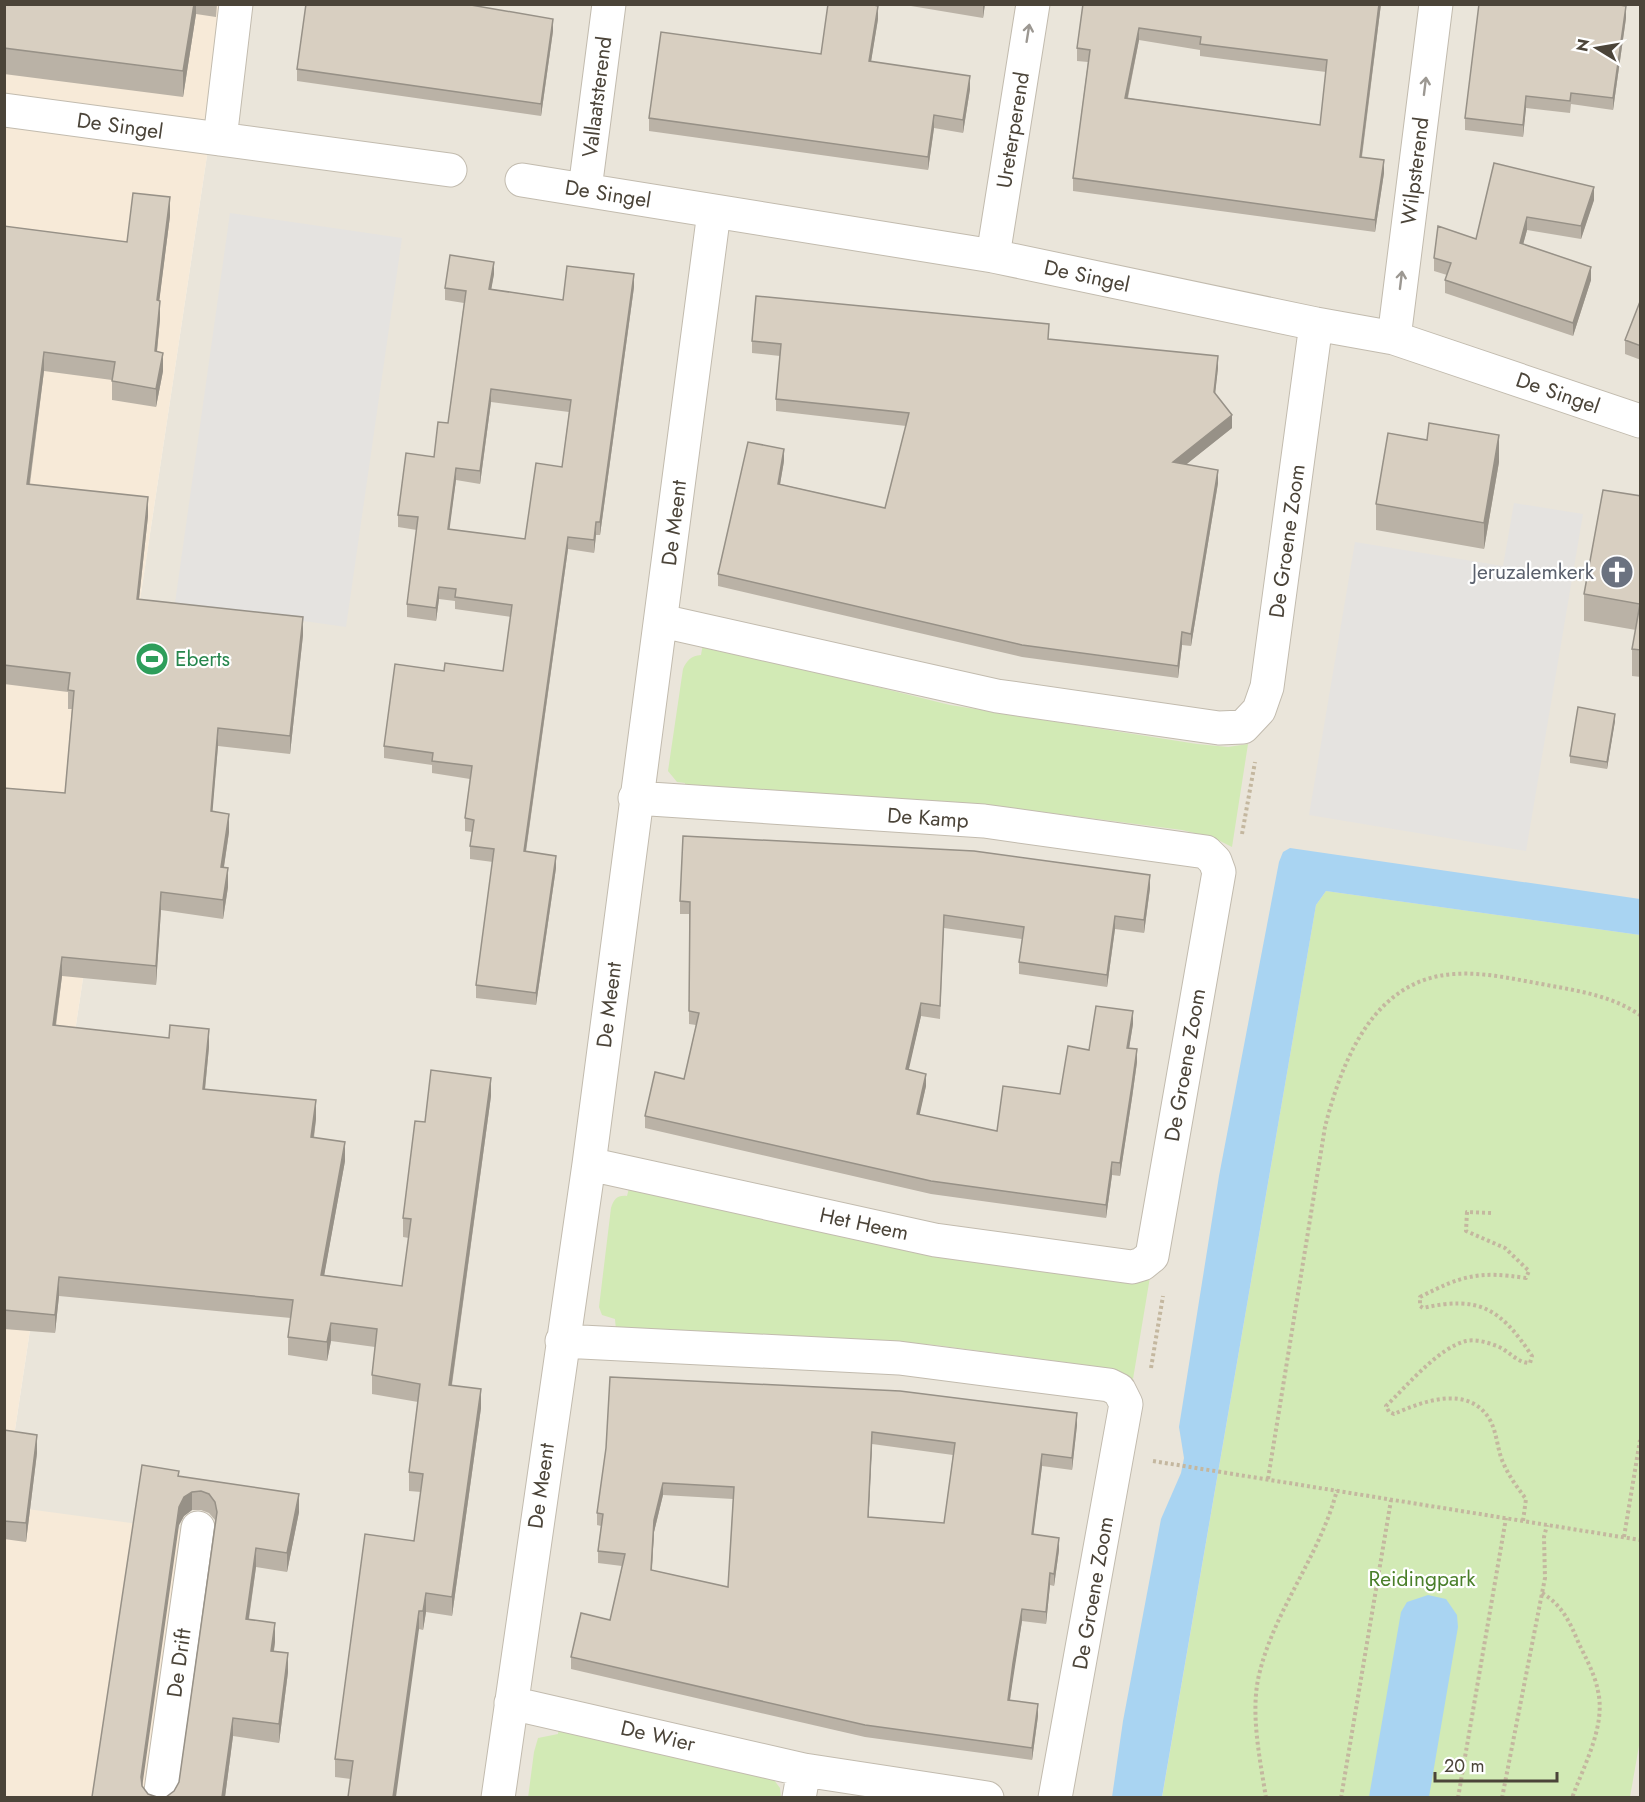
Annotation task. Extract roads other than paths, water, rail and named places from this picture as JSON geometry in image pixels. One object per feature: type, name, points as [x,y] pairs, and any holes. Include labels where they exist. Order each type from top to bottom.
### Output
[{"type":"street","points":[[220,139],[236,4]]},
{"type":"street","name":"Vallaatsterend","points":[[585,189],[609,4]]},
{"type":"street","name":"Ureterperend","points":[[993,256],[1033,4]]},
{"type":"street","name":"Wilpsterend","points":[[1394,338],[1436,4]]},
{"type":"street","name":"De Singel","points":[[4,110],[450,170]]},
{"type":"street","name":"De Singel","points":[[522,180],[993,256],[1316,324],[1394,338],[1641,422]]},
{"type":"street","name":"De Meent","points":[[498,1797],[589,1164],[635,798],[662,621],[714,212]]},
{"type":"street","name":"De Groene Zoom","points":[[662,621],[997,696],[1219,728],[1243,727],[1259,710],[1267,687],[1316,324]]},
{"type":"street","name":"De Kamp","points":[[635,798],[984,821],[1206,852],[1217,867]]},
{"type":"street","name":"De Groene Zoom","points":[[1147,1260],[1217,867]]},
{"type":"street","name":"Het Heem","points":[[589,1164],[935,1240],[1132,1267],[1147,1260]]},
{"type":"street","name":"De Groene Zoom","points":[[562,1341],[899,1358],[1109,1385],[1123,1397],[1055,1797]]},
{"type":"street","name":"De Drift","points":[[160,1797],[198,1528]]},
{"type":"street","name":"De Wier","points":[[511,1703],[801,1784],[987,1797]]},
{"type":"water","points":[[1290,848],[1640,899],[1640,935],[1326,891],[1316,905],[1162,1797],[1112,1797],[1123,1721],[1161,1519],[1181,1473],[1184,1458],[1179,1427],[1219,1176],[1279,862],[1283,852]]},
{"type":"water","points":[[1428,1595],[1446,1599],[1457,1615],[1458,1627],[1429,1797],[1369,1797],[1401,1612],[1407,1602]]},
{"type":"place","name":"Jeruzalemkerk","points":[[1617,572]]},
{"type":"place","name":"Eberts","points":[[152,659]]},
{"type":"park label","name":"Reidingpark","points":[[1422,1579]]}]
